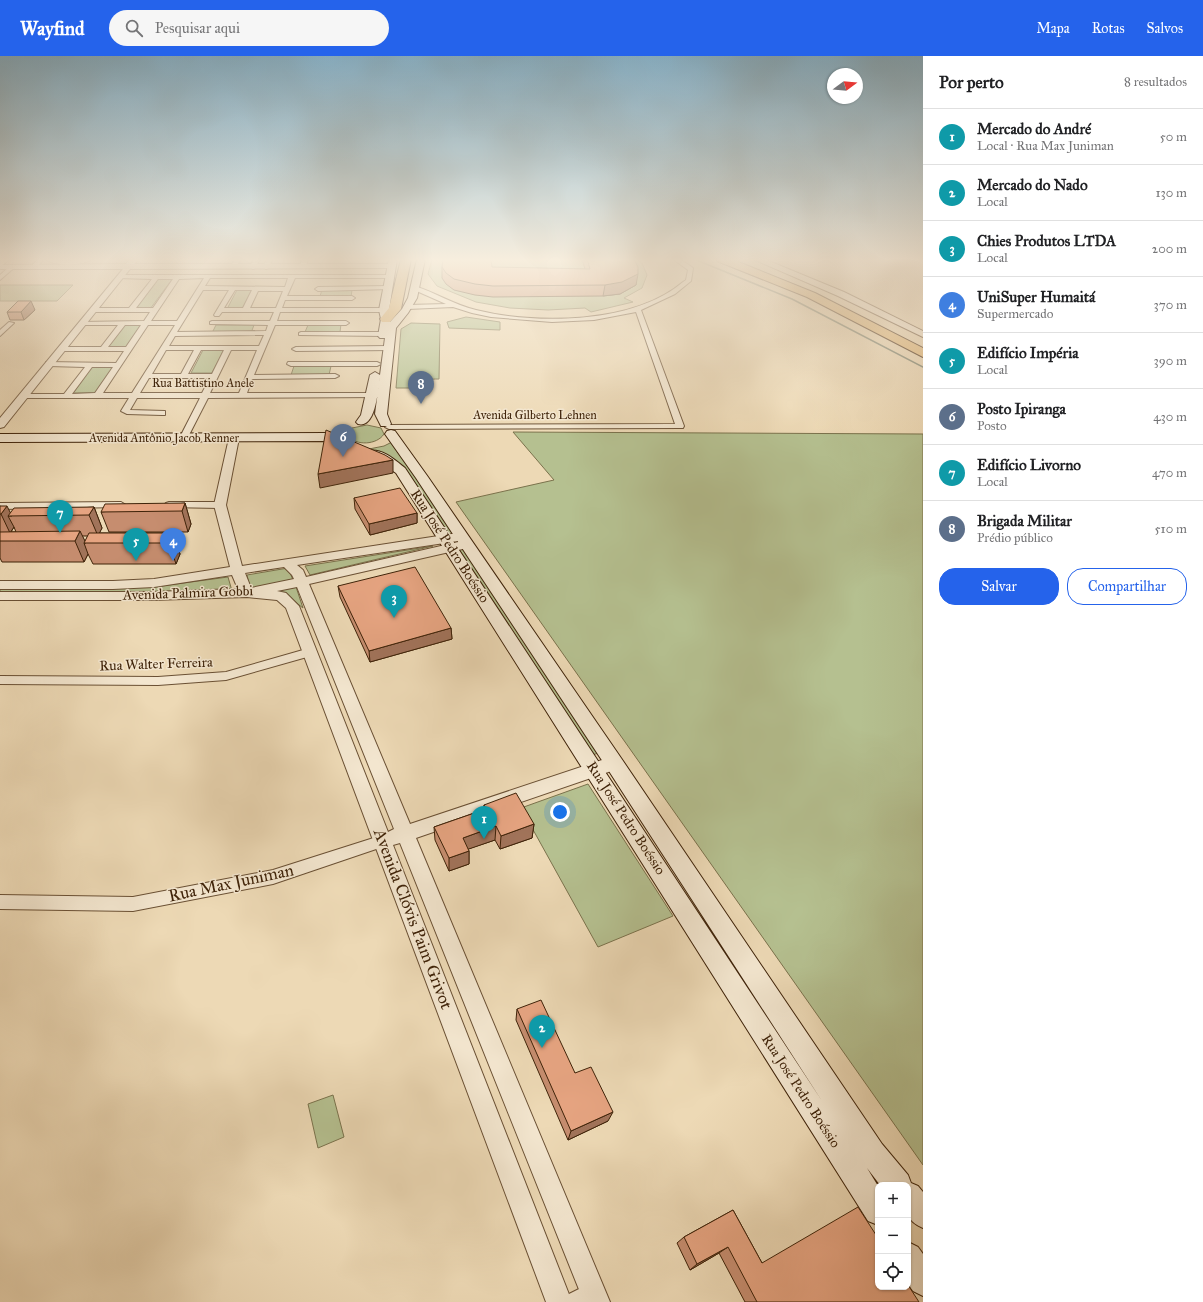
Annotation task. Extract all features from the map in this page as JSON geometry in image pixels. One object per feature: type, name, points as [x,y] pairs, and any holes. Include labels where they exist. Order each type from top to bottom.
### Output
[{"type":"highway","points":[[386,324],[390,317]]},
{"type":"highway","points":[[854,317],[923,353]]},
{"type":"highway","points":[[873,317],[923,343]]},
{"type":"main road","points":[[362,422],[367,416],[378,389],[386,324],[398,317]]},
{"type":"main road","points":[[346,429],[342,437],[357,445],[385,434],[378,389],[377,364],[384,348]]},
{"type":"main road","name":"Avenida Antônio Jacob Renner","points":[[328,437],[362,422],[373,421],[385,434]]},
{"type":"main road","name":"Rua José Pedro Boéssio","points":[[385,434],[422,477],[456,542]]},
{"type":"main road","name":"Avenida Antônio Jacob Renner","points":[[0,438],[328,437],[357,445]]},
{"type":"main road","name":"Rua José Pedro Boéssio","points":[[357,445],[386,460],[401,471],[456,542],[604,766],[872,1154],[895,1182]]},
{"type":"main road","name":"Rua José Pedro Boéssio","points":[[604,766],[875,1206]]},
{"type":"main road","points":[[911,1200],[923,1214]]},
{"type":"main road","points":[[911,1262],[923,1281]]},
{"type":"street","points":[[0,425],[88,317]]},
{"type":"street","points":[[97,396],[150,317]]},
{"type":"street","points":[[162,413],[126,412],[134,396],[183,317]]},
{"type":"street","points":[[207,334],[216,317]]},
{"type":"street","points":[[242,395],[275,317]]},
{"type":"street","points":[[343,334],[347,317]]},
{"type":"street","points":[[368,317],[386,324]]},
{"type":"street","points":[[512,317],[585,319],[600,317]]},
{"type":"street","points":[[629,317],[644,324]]},
{"type":"street","points":[[641,317],[644,324]]},
{"type":"street","points":[[892,317],[923,334]]},
{"type":"street","points":[[0,323],[11,323],[0,334]]},
{"type":"street","points":[[83,323],[179,323]]},
{"type":"street","points":[[103,349],[123,323]]},
{"type":"street","points":[[212,323],[346,323]]},
{"type":"street","points":[[287,376],[304,324]]},
{"type":"street","points":[[301,334],[343,334],[386,324]]},
{"type":"street","name":"Avenida Gilberto Lehnen","points":[[385,434],[680,426],[644,324]]},
{"type":"street","points":[[173,334],[268,333]]},
{"type":"street","points":[[163,348],[262,348]]},
{"type":"street","points":[[183,376],[199,348]]},
{"type":"street","points":[[184,437],[229,348]]},
{"type":"street","points":[[296,349],[384,348]]},
{"type":"street","points":[[62,349],[128,349]]},
{"type":"street","points":[[49,364],[117,365]]},
{"type":"street","points":[[66,396],[90,364]]},
{"type":"street","points":[[291,364],[377,364]]},
{"type":"street","points":[[250,377],[287,376],[333,385],[339,364]]},
{"type":"street","points":[[146,376],[215,376]]},
{"type":"street","name":"Rua Battistino Anele","points":[[23,396],[242,395],[333,385],[378,389]]},
{"type":"street","points":[[234,438],[220,505],[240,581],[247,593]]},
{"type":"street","points":[[0,506],[134,505]]},
{"type":"street","points":[[157,505],[220,505]]},
{"type":"street","name":"Avenida Palmira Gobbi","points":[[0,585],[113,585],[154,583],[237,569],[456,542]]},
{"type":"street","name":"Avenida Palmira Gobbi","points":[[0,596],[152,596],[247,593],[302,582],[456,542]]},
{"type":"street","name":"Avenida Clóvis Paim Grivot","points":[[287,564],[298,572],[405,833],[589,1299]]},
{"type":"street","name":"Avenida Clóvis Paim Grivot","points":[[247,593],[281,596],[292,606],[559,1302]]},
{"type":"street","name":"Rua Walter Ferreira","points":[[0,680],[158,682],[226,676],[310,652]]},
{"type":"street","name":"Rua Max Juniman","points":[[0,902],[133,904],[273,877],[604,766]]},
{"type":"green space","points":[[467,317],[500,322],[500,330],[449,328],[447,322]]},
{"type":"green space","points":[[411,323],[440,324],[439,379],[426,380],[417,388],[396,388],[401,329]]},
{"type":"green space","points":[[341,324],[340,332],[305,332],[308,325]]},
{"type":"green space","points":[[124,325],[141,325],[126,347],[108,347]]},
{"type":"green space","points":[[216,325],[254,325],[251,333],[212,333]]},
{"type":"green space","points":[[203,350],[224,350],[212,373],[191,373]]},
{"type":"green space","points":[[92,366],[114,366],[95,393],[72,393]]},
{"type":"green space","points":[[294,366],[331,366],[329,375],[291,375]]},
{"type":"green space","points":[[367,425],[381,428],[384,434],[377,440],[366,443],[361,443],[348,436],[347,433],[352,428]]},
{"type":"green space","points":[[513,432],[923,434],[923,1165],[456,502],[554,480]]},
{"type":"green space","points":[[394,441],[602,752],[592,755],[403,467],[369,449],[384,446]]},
{"type":"green space","points":[[433,546],[310,575],[305,566]]},
{"type":"green space","points":[[288,568],[293,580],[258,588],[250,588],[247,575]]},
{"type":"green space","points":[[228,577],[232,591],[0,592],[0,588],[154,587]]},
{"type":"green space","points":[[296,587],[303,608],[286,595],[272,592]]},
{"type":"green space","points":[[588,784],[673,916],[598,947],[521,808]]},
{"type":"green space","points":[[333,1095],[344,1137],[318,1148],[308,1104]]},
{"type":"building","points":[[326,430],[385,455],[393,460],[318,474]]},
{"type":"building","points":[[400,488],[417,513],[369,524],[354,498]]},
{"type":"building","points":[[185,503],[182,511],[101,512],[105,504]]},
{"type":"building","points":[[0,506],[7,506],[1,514],[0,514]]},
{"type":"building","points":[[94,507],[89,515],[8,516],[14,508]]},
{"type":"building","points":[[80,531],[75,541],[0,541],[0,532]]},
{"type":"building","points":[[89,533],[173,533],[169,543],[84,543]]},
{"type":"building","points":[[415,567],[451,628],[369,651],[338,586]]},
{"type":"building","points":[[516,793],[534,824],[501,836],[496,826],[463,838],[469,851],[449,858],[434,827],[486,809],[484,805]]},
{"type":"building","points":[[541,1000],[575,1073],[591,1067],[613,1112],[571,1131],[517,1009]]},
{"type":"building","points":[[858,1207],[875,1233],[875,1290],[911,1290],[919,1302],[757,1302],[728,1247],[697,1264],[684,1237],[733,1210],[762,1263]]},
{"type":"waterway","points":[[827,317],[923,367]]},
{"type":"place","name":"Brigada Militar","points":[[421,404]]},
{"type":"place","name":"Posto Ipiranga","points":[[343,457]]},
{"type":"place","name":"Edifício Livorno","points":[[60,533]]},
{"type":"place","name":"Edifício Impéria","points":[[136,561]]},
{"type":"place","name":"UniSuper Humaitá","points":[[173,561]]},
{"type":"place","name":"Chies Produtos LTDA","points":[[394,618]]},
{"type":"place","name":"Mercado do André","points":[[484,839]]},
{"type":"place","name":"Mercado do Nado","points":[[542,1048]]}]
